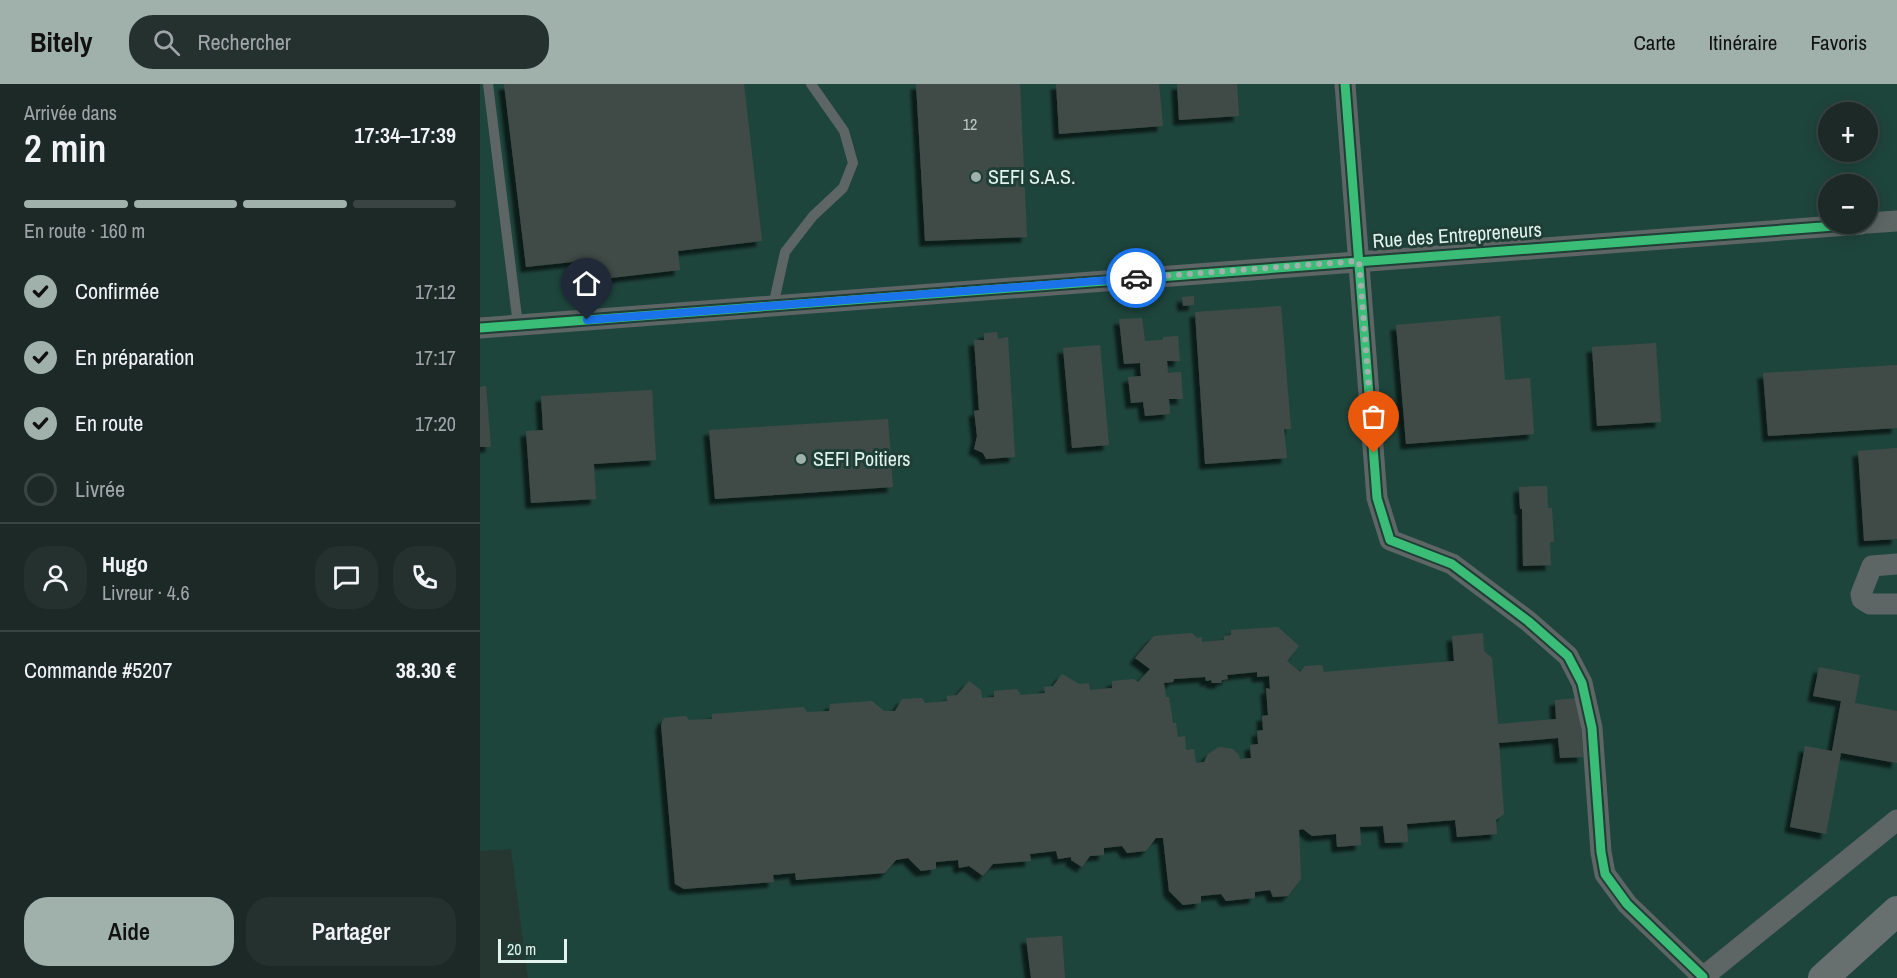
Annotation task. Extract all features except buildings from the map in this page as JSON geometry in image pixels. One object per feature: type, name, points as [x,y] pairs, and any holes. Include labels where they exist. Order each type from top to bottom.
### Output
[{"type":"main road","points":[[1823,978],[1897,911]]},
{"type":"street","points":[[1346,84],[1377,498],[1390,540],[1452,564],[1528,621],[1568,656],[1582,682],[1592,728],[1601,852],[1605,874],[1627,904],[1702,977],[1897,820]]},
{"type":"street","points":[[1878,222],[1897,221]]},
{"type":"street","name":"Rue des Entrepreneurs","points":[[480,328],[1818,227]]},
{"type":"street","points":[[1897,564],[1872,566],[1862,599],[1870,604],[1897,604]]},
{"type":"lane","points":[[488,84],[518,325]]},
{"type":"lane","points":[[773,306],[785,252],[813,216],[843,188],[853,163],[844,131],[811,84]]},
{"type":"shaded area","points":[[480,84],[1897,84],[1897,978],[528,978],[511,849],[480,851]]},
{"type":"cycle path","points":[[1345,84],[1377,498],[1390,540],[1452,564],[1528,621],[1568,656],[1582,683],[1592,728],[1601,852],[1605,874],[1627,904],[1703,977]]},
{"type":"cycle path","points":[[480,328],[1818,227]]},
{"type":"way so far","points":[[1136,278],[1359,261],[1374,453]]},
{"type":"place","name":"SEFI S.A.S.","points":[[976,177]]},
{"type":"place","name":"SEFI Poitiers","points":[[801,459]]},
{"type":"route","points":[[587,320],[1136,278]]}]
